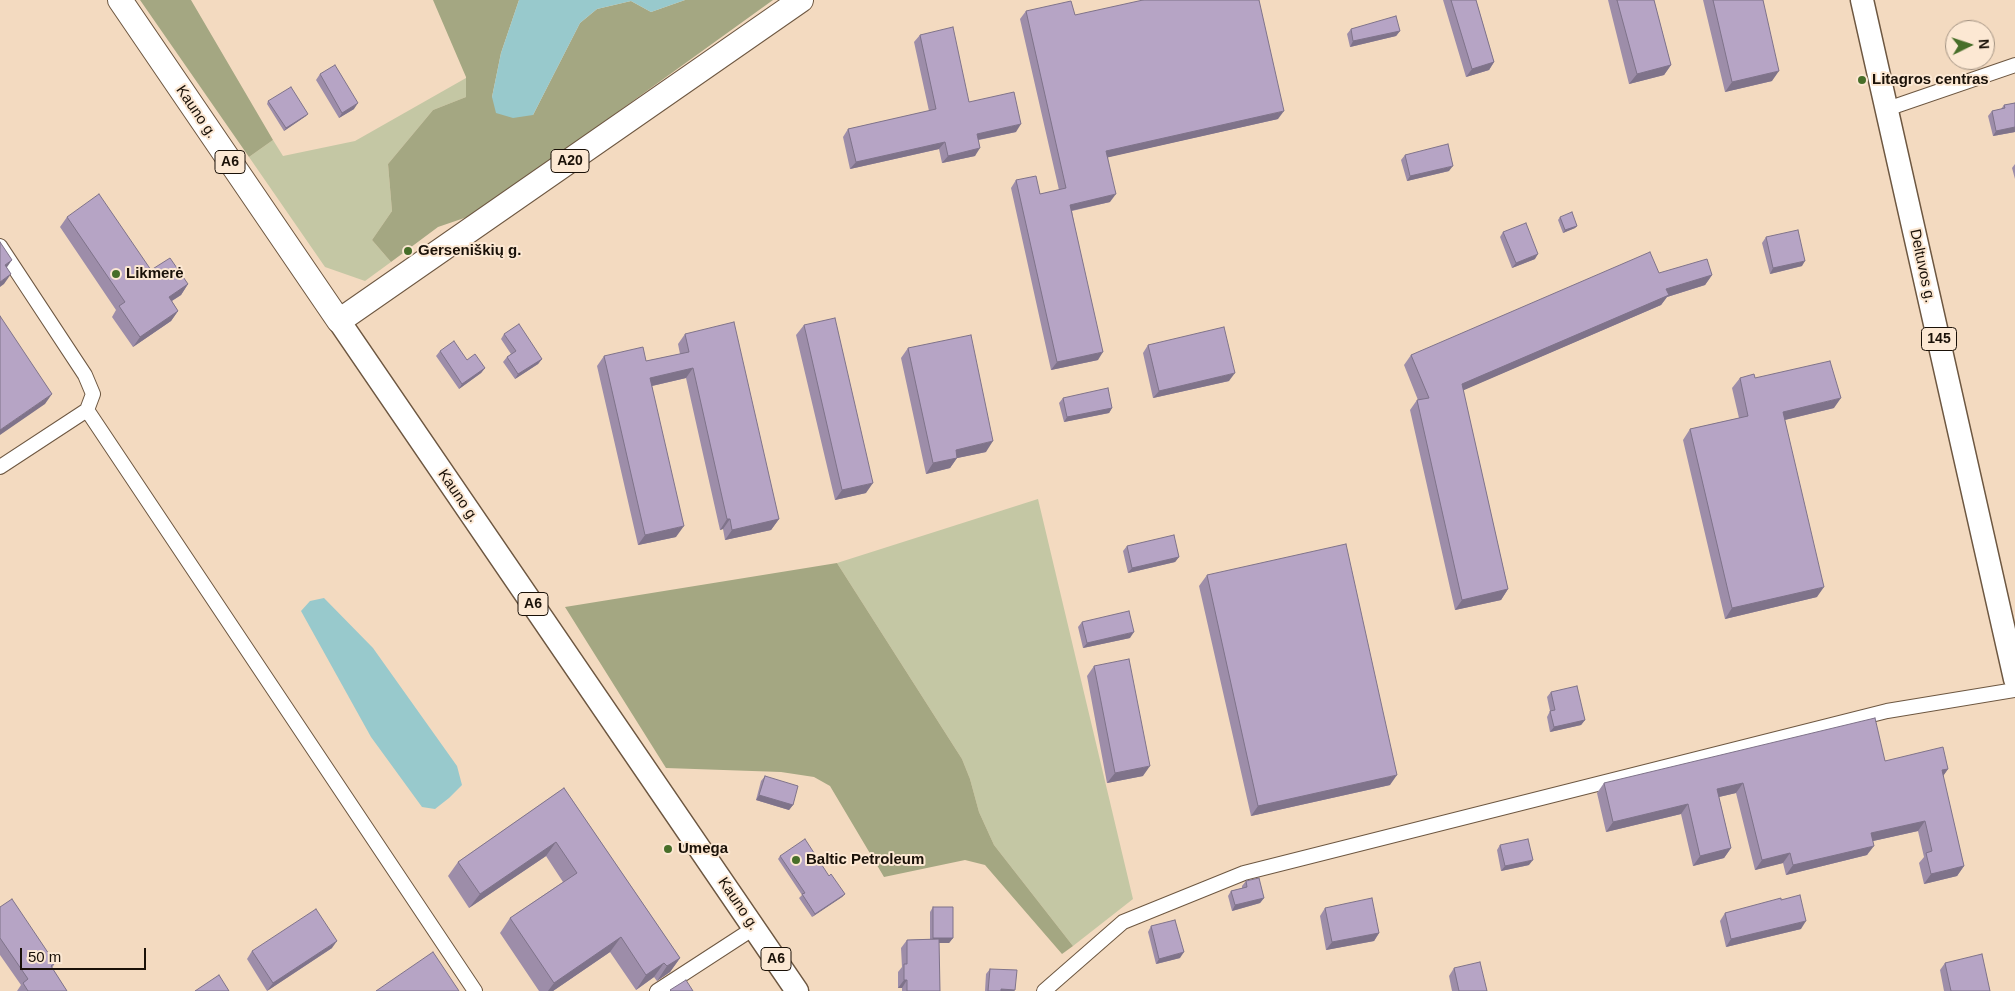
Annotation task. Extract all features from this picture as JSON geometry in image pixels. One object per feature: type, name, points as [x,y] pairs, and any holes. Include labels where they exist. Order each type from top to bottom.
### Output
[{"type":"highway","name":"Kauno g.","points":[[120,0],[339,321]]},
{"type":"highway","name":"A20","points":[[339,321],[801,0]]},
{"type":"main road","name":"Deltuvos g.","points":[[1862,0],[2015,679]]},
{"type":"main road","name":"Kauno g.","points":[[339,321],[797,991]]},
{"type":"street","points":[[1887,109],[2015,65]]},
{"type":"street","points":[[0,246],[85,375],[93,394],[87,410],[0,467]]},
{"type":"street","points":[[87,410],[475,991]]},
{"type":"street","points":[[1044,991],[1123,922],[1244,873],[1887,711],[2015,690]]},
{"type":"street","points":[[657,991],[754,928]]},
{"type":"green space","points":[[140,0],[191,0],[273,140],[249,157]]},
{"type":"green space","points":[[433,0],[519,0],[501,53],[492,97],[533,115],[580,23],[597,9],[631,1],[651,12],[685,0],[773,0],[476,214],[438,227],[391,262],[372,240],[392,211],[388,164],[433,110],[466,97],[466,77]]},
{"type":"green space","points":[[466,78],[466,97],[433,110],[388,164],[392,211],[372,240],[391,262],[365,281],[325,267],[249,157],[273,140],[283,156],[355,141]]},
{"type":"green space","points":[[1038,499],[1133,899],[1073,946],[994,845],[979,812],[970,779],[962,759],[837,563]]},
{"type":"green space","points":[[837,563],[962,759],[970,779],[979,812],[994,845],[1073,946],[1062,954],[985,865],[965,860],[884,877],[830,786],[814,777],[781,772],[666,768],[565,607]]},
{"type":"water","points":[[519,0],[685,0],[651,12],[631,1],[597,9],[580,23],[533,115],[513,118],[496,113],[492,97],[501,53]]},
{"type":"water","points":[[324,598],[373,648],[457,766],[462,785],[435,809],[422,807],[371,737],[301,611],[310,601]]},
{"type":"building","points":[[1143,0],[1259,0],[1284,111],[1106,151],[1116,194],[1070,205],[1103,352],[1057,362],[1016,180],[1036,176],[1040,194],[1066,188],[1026,11],[1071,1],[1075,15]]},
{"type":"building","points":[[1451,0],[1476,0],[1494,62],[1472,69]]},
{"type":"building","points":[[1617,0],[1654,0],[1671,65],[1637,74]]},
{"type":"building","points":[[1713,0],[1763,0],[1779,71],[1732,82]]},
{"type":"building","points":[[1396,16],[1400,31],[1353,41],[1351,29]]},
{"type":"building","points":[[953,27],[969,102],[1014,92],[1021,124],[977,134],[980,148],[948,156],[945,142],[856,162],[848,129],[936,109],[920,35]]},
{"type":"building","points":[[335,65],[358,103],[342,113],[320,74]]},
{"type":"building","points":[[291,87],[308,114],[286,128],[268,101]]},
{"type":"building","points":[[2015,103],[2015,127],[1996,131],[1992,111],[2005,108],[2004,105]]},
{"type":"building","points":[[1448,144],[1453,166],[1410,176],[1405,155]]},
{"type":"building","name":"Likmerė","points":[[99,194],[151,270],[170,258],[188,284],[169,297],[178,311],[140,337],[119,306],[125,302],[67,217]]},
{"type":"building","points":[[1572,212],[1577,226],[1565,230],[1560,217]]},
{"type":"building","points":[[1526,223],[1538,254],[1516,263],[1503,232]]},
{"type":"building","points":[[1798,230],[1805,261],[1773,268],[1766,237]]},
{"type":"building","points":[[0,242],[12,260],[5,265],[11,274],[0,282]]},
{"type":"building","points":[[1650,252],[1659,273],[1707,259],[1712,275],[1666,289],[1669,295],[1462,384],[1508,589],[1462,600],[1417,400],[1429,398],[1411,355]]},
{"type":"building","points":[[0,316],[52,394],[0,430]]},
{"type":"building","points":[[835,318],[873,483],[842,490],[804,325]]},
{"type":"building","points":[[734,322],[779,519],[732,530],[730,519],[727,519],[693,368],[650,378],[684,526],[645,535],[604,356],[643,347],[646,361],[689,352],[685,334]]},
{"type":"building","points":[[519,324],[542,359],[518,374],[507,357],[516,351],[504,334]]},
{"type":"building","points":[[1224,327],[1235,373],[1159,391],[1148,345]]},
{"type":"building","points":[[971,335],[993,441],[956,450],[957,458],[933,463],[908,348]]},
{"type":"building","points":[[454,341],[467,360],[475,354],[485,368],[462,384],[440,351]]},
{"type":"building","points":[[1830,361],[1841,398],[1783,412],[1824,587],[1732,608],[1690,429],[1748,416],[1740,378],[1754,374],[1755,378]]},
{"type":"building","points":[[1108,388],[1112,408],[1067,417],[1063,398]]},
{"type":"building","points":[[1174,535],[1179,557],[1132,568],[1127,546]]},
{"type":"building","points":[[1346,544],[1397,775],[1258,806],[1207,575]]},
{"type":"building","points":[[1129,611],[1134,632],[1087,643],[1082,622]]},
{"type":"building","points":[[1129,659],[1150,766],[1115,773],[1094,666]]},
{"type":"building","points":[[1577,686],[1585,720],[1554,727],[1550,711],[1555,710],[1551,692]]},
{"type":"building","points":[[1875,718],[1885,761],[1943,747],[1948,769],[1942,770],[1964,866],[1931,874],[1926,853],[1932,851],[1925,821],[1871,833],[1874,846],[1793,865],[1790,853],[1762,860],[1743,783],[1717,789],[1731,848],[1700,856],[1688,804],[1613,822],[1604,783]]},
{"type":"building","points":[[765,776],[798,786],[793,805],[759,795]]},
{"type":"building","points":[[564,788],[680,958],[667,966],[664,963],[646,975],[621,937],[554,983],[510,918],[577,873],[556,842],[480,894],[458,862]]},
{"type":"building","points":[[805,839],[829,876],[831,874],[845,894],[815,914],[802,894],[805,893],[780,856]]},
{"type":"building","points":[[1528,839],[1533,860],[1505,866],[1500,845]]},
{"type":"building","points":[[1259,878],[1264,898],[1235,905],[1231,891],[1247,887],[1246,881]]},
{"type":"building","points":[[1800,895],[1806,921],[1731,939],[1725,913],[1781,898],[1781,900]]},
{"type":"building","points":[[1372,898],[1379,933],[1332,942],[1325,908]]},
{"type":"building","points":[[12,899],[55,963],[51,966],[67,991],[28,991],[23,983],[28,979],[0,938],[0,907]]},
{"type":"building","points":[[933,907],[953,907],[953,938],[933,938]]},
{"type":"building","points":[[316,909],[337,941],[273,983],[252,951]]},
{"type":"building","points":[[1175,920],[1184,952],[1159,959],[1151,926]]},
{"type":"building","points":[[939,939],[940,991],[907,991],[907,980],[904,980],[904,964],[907,964],[907,940]]},
{"type":"building","points":[[433,952],[459,991],[376,991]]},
{"type":"building","points":[[1982,954],[1990,991],[1951,991],[1945,963]]},
{"type":"building","points":[[1480,962],[1487,991],[1459,991],[1454,968]]},
{"type":"building","points":[[990,969],[1017,970],[1015,990],[1001,989],[1001,991],[988,991]]},
{"type":"building","points":[[219,975],[229,991],[195,991]]},
{"type":"building","points":[[686,980],[693,991],[670,990]]},
{"type":"place","name":"Litagros centras","points":[[1862,80]]},
{"type":"place","name":"Gerseniškių g.","points":[[408,251]]},
{"type":"place","name":"Likmerė","points":[[116,274]]},
{"type":"place","name":"Umega","points":[[668,849]]},
{"type":"place","name":"Baltic Petroleum","points":[[796,860]]}]
